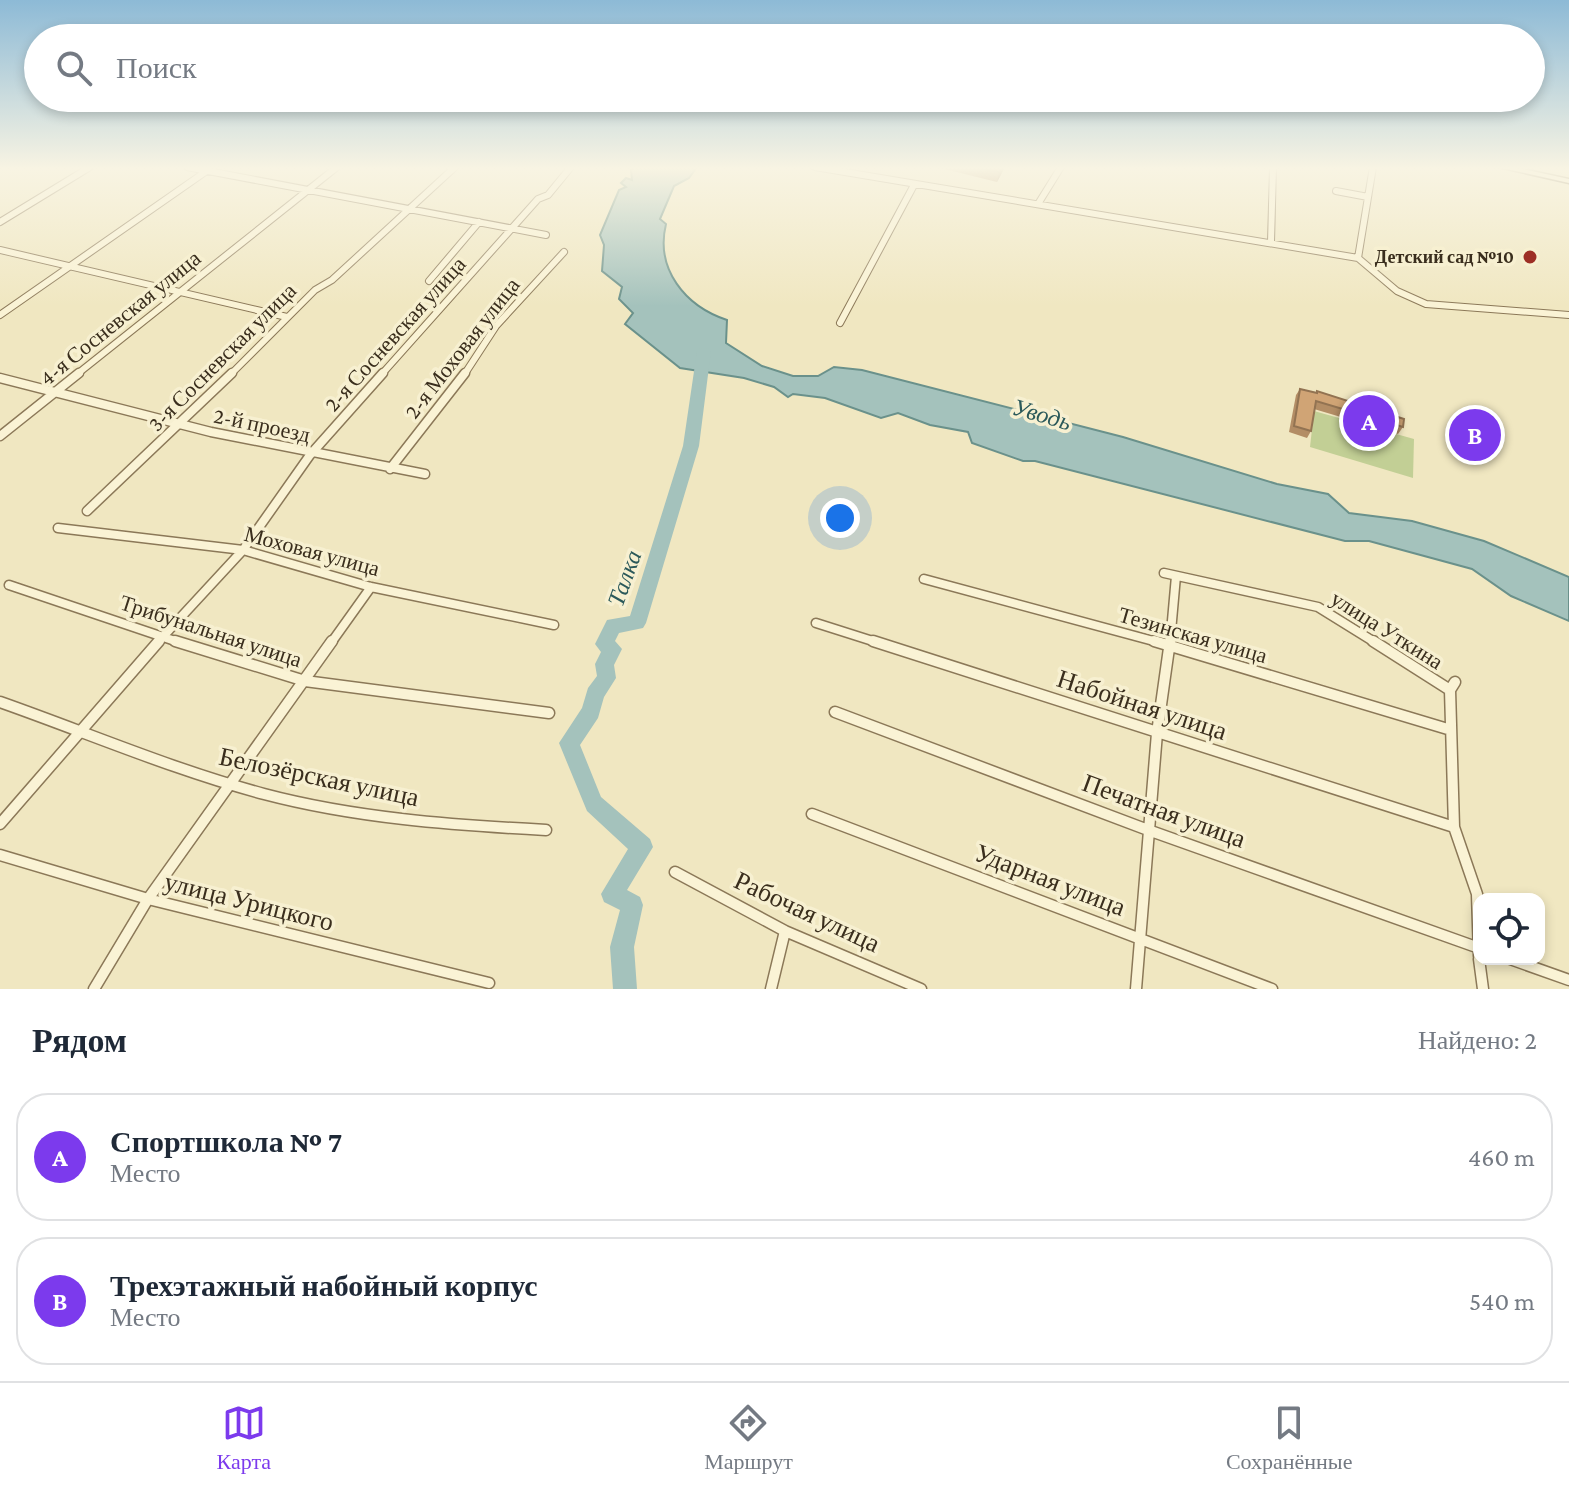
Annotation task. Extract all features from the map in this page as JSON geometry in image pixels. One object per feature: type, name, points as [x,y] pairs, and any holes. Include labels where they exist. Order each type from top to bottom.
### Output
[{"type":"street","points":[[0,315],[145,213]]},
{"type":"street","name":"4-я Сосневская улица","points":[[0,436],[280,213]]},
{"type":"street","name":"3-я Сосневская улица","points":[[87,511],[179,426],[315,290],[332,280],[406,213]]},
{"type":"street","points":[[437,213],[546,235]]},
{"type":"street","name":"2-я Сосневская улица","points":[[0,824],[164,635],[243,550],[310,455],[526,213]]},
{"type":"street","points":[[840,323],[899,213]]},
{"type":"street","points":[[1094,213],[1358,258],[1407,299],[1451,307],[1569,315]]},
{"type":"street","points":[[1271,242],[1272,213]]},
{"type":"street","points":[[1358,258],[1365,213]]},
{"type":"street","name":"2-я Сосневская улица","points":[[429,281],[479,222]]},
{"type":"street","points":[[0,250],[287,317]]},
{"type":"street","name":"2-я Моховая улица","points":[[390,469],[459,383],[496,326],[564,252]]},
{"type":"street","name":"2-й проезд","points":[[0,378],[179,426],[310,455],[425,474]]},
{"type":"street","name":"Моховая улица","points":[[58,528],[243,550],[371,587],[554,625]]},
{"type":"street","name":"улица Уткина","points":[[1170,646],[1170,575],[1318,607],[1452,686],[1451,730]]},
{"type":"street","name":"Тезинская улица","points":[[924,579],[1170,646],[1451,730]]},
{"type":"street","name":"Трибунальная улица","points":[[9,585],[164,635],[227,659],[305,681],[549,713]]},
{"type":"street","points":[[94,989],[148,899],[371,587]]},
{"type":"street","name":"Набойная улица","points":[[816,623],[1454,827]]},
{"type":"street","points":[[1136,989],[1157,733],[1170,646]]},
{"type":"street","name":"Белозёрская улица","points":[[0,702],[230,785],[331,807],[448,825],[546,830]]},
{"type":"street","name":"Печатная улица","points":[[835,712],[1148,830],[1473,946]]},
{"type":"street","points":[[1451,730],[1454,827],[1477,893]]},
{"type":"street","name":"Ударная улица","points":[[812,814],[1272,989]]},
{"type":"street","name":"улица Урицкого","points":[[0,855],[148,899],[489,983]]},
{"type":"street","name":"Рабочая улица","points":[[675,872],[785,931],[921,989]]},
{"type":"street","points":[[771,989],[785,931]]},
{"type":"street","points":[[1480,965],[1483,989]]},
{"type":"street","points":[[1527,965],[1569,980]]},
{"type":"green space","points":[[1314,411],[1414,439],[1413,478],[1310,447]]},
{"type":"water","name":"Уводь","points":[[609,213],[662,213],[660,219],[666,224],[665,256],[677,284],[698,305],[727,320],[726,343],[762,366],[793,376],[818,376],[834,367],[862,370],[1123,437],[1277,484],[1328,494],[1349,513],[1412,521],[1484,541],[1569,577],[1569,621],[1511,596],[1472,569],[1369,541],[1345,541],[1035,461],[1023,461],[972,443],[968,432],[930,425],[898,413],[881,418],[825,398],[793,394],[788,397],[774,387],[744,378],[680,368],[625,324],[633,313],[619,299],[622,287],[602,271],[604,245],[600,235]]},
{"type":"building","points":[[1300,389],[1317,391],[1404,419],[1403,427],[1316,401],[1311,431],[1294,426]]},
{"type":"waterway","name":"Талка","points":[[625,989],[622,947],[632,905],[612,894],[642,847],[594,804],[569,743],[591,712],[595,694],[607,678],[604,664],[613,649],[604,644],[613,626],[637,623],[691,446],[704,351]]},
{"type":"place","name":"Детский сад №10","points":[[1530,257]]},
{"type":"place","name":"Спортшкола № 7","points":[[1369,421]]},
{"type":"place","name":"Трехэтажный набойный корпус","points":[[1475,435]]}]
